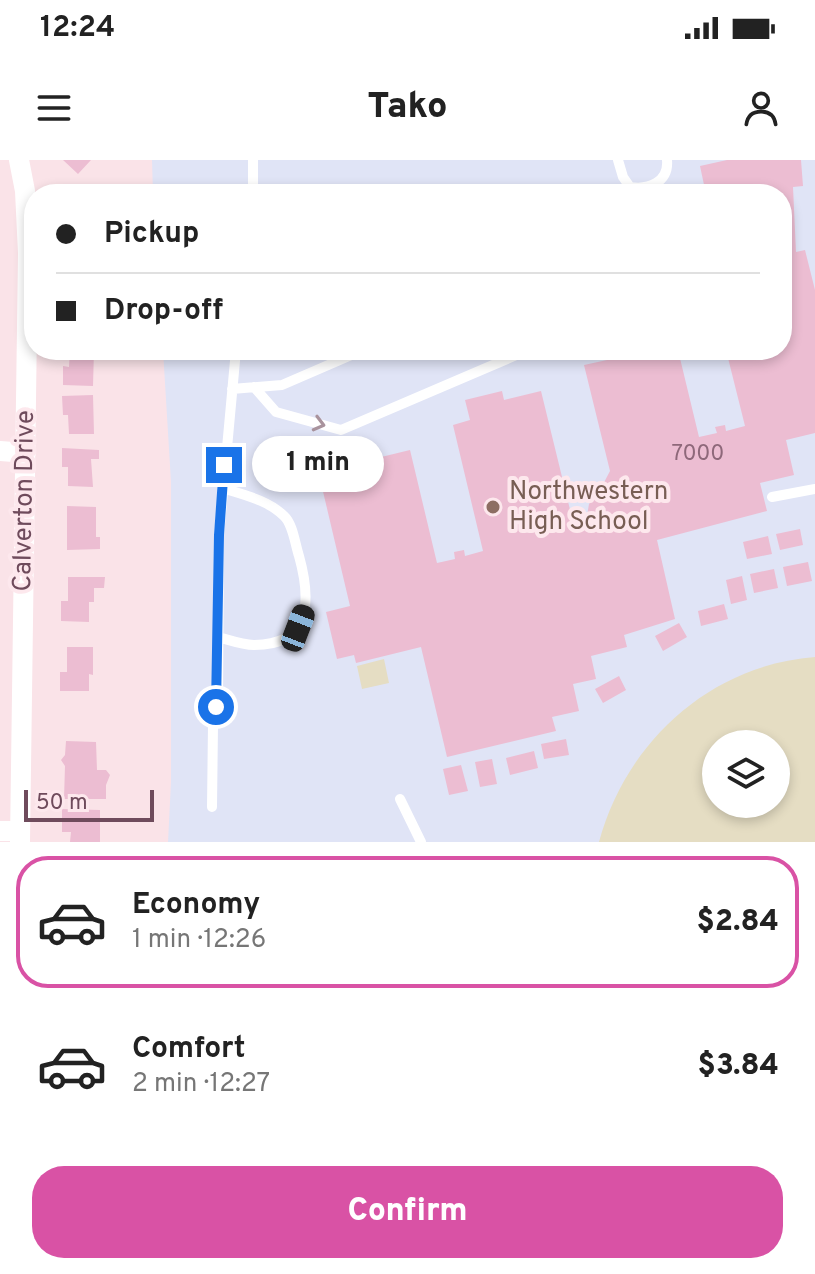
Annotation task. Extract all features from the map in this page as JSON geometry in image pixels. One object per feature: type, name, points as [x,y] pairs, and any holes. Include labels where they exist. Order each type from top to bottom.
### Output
[{"type":"street","name":"Calverton Drive","points":[[19,160],[24,186]]},
{"type":"street","name":"Calverton Drive","points":[[14,835],[27,360]]},
{"type":"street","points":[[0,451],[26,453]]},
{"type":"lane","points":[[253,160],[253,184]]},
{"type":"lane","points":[[618,160],[628,184]]},
{"type":"lane","points":[[654,184],[668,167],[667,160]]},
{"type":"lane","points":[[212,807],[213,725],[218,698],[219,535],[235,360]]},
{"type":"lane","points":[[232,389],[282,385],[340,360]]},
{"type":"lane","points":[[254,387],[276,412],[341,430],[505,360]]},
{"type":"lane","points":[[218,637],[252,646],[282,642],[298,628],[306,608],[307,584],[287,518],[268,503],[222,488]]},
{"type":"lane","points":[[772,497],[815,489]]},
{"type":"lane","points":[[400,799],[421,842]]},
{"type":"shaded area","name":"Northwestern High School","points":[[152,160],[815,160],[815,842],[168,842],[171,782],[171,482],[164,360],[792,360],[792,184],[153,184]]},
{"type":"shaded area","points":[[815,657],[815,842],[599,842],[629,772],[652,742],[678,715],[708,693],[741,675],[777,663]]},
{"type":"shaded area","points":[[384,659],[389,683],[362,689],[357,666]]},
{"type":"building","points":[[63,160],[91,160],[78,174]]},
{"type":"building","name":"Northwestern High School","points":[[727,160],[801,160],[803,186],[793,187],[796,252],[805,250],[815,290],[815,433],[786,440],[794,475],[760,483],[767,511],[657,540],[675,619],[624,635],[627,647],[591,656],[596,679],[573,684],[579,711],[552,717],[556,731],[447,757],[421,647],[356,663],[354,655],[337,659],[326,612],[350,606],[321,483],[339,479],[334,459],[371,450],[373,459],[410,450],[437,563],[455,559],[454,552],[464,550],[465,556],[483,551],[453,425],[470,420],[465,400],[502,391],[504,400],[541,391],[575,530],[581,528],[589,504],[610,471],[584,365],[607,360],[680,360],[699,437],[717,433],[715,427],[725,425],[726,431],[745,426],[728,360],[792,360],[792,184],[704,184],[700,166]]},
{"type":"building","points":[[69,360],[94,360],[93,386],[63,385],[63,366],[69,367]]},
{"type":"building","points":[[93,395],[94,434],[69,434],[68,415],[63,415],[62,396]]},
{"type":"building","points":[[62,448],[99,450],[99,459],[91,459],[93,487],[68,486],[68,467],[62,467]]},
{"type":"building","points":[[67,506],[96,507],[96,537],[100,537],[100,549],[67,550]]},
{"type":"building","points":[[800,529],[803,545],[780,550],[776,534]]},
{"type":"building","points":[[768,536],[772,554],[747,559],[743,542]]},
{"type":"building","points":[[808,562],[812,581],[787,586],[783,567]]},
{"type":"building","points":[[774,569],[778,588],[754,593],[750,574]]},
{"type":"building","points":[[742,576],[747,600],[731,604],[726,580]]},
{"type":"building","points":[[68,577],[105,577],[104,588],[94,588],[94,602],[89,602],[89,622],[61,621],[61,601],[68,601]]},
{"type":"building","points":[[724,604],[728,619],[701,626],[698,611]]},
{"type":"building","points":[[679,623],[687,637],[663,651],[655,636]]},
{"type":"building","points":[[67,647],[93,647],[93,675],[89,674],[89,691],[60,691],[60,672],[67,672]]},
{"type":"building","points":[[619,676],[626,690],[603,703],[595,689]]},
{"type":"building","points":[[566,739],[569,755],[544,759],[541,744]]},
{"type":"building","points":[[66,741],[96,742],[97,770],[106,770],[110,775],[106,799],[64,799],[65,766],[61,760],[65,755]]},
{"type":"building","points":[[534,751],[538,768],[510,775],[506,758]]},
{"type":"building","points":[[492,759],[497,784],[480,787],[475,762]]},
{"type":"building","points":[[461,765],[468,791],[449,795],[443,769]]},
{"type":"building","points":[[62,809],[100,810],[100,842],[70,842],[71,832],[62,832]]},
{"type":"place","name":"Northwestern High School","points":[[493,507]]},
{"type":"route","points":[[216,707],[219,535],[224,465]]}]
